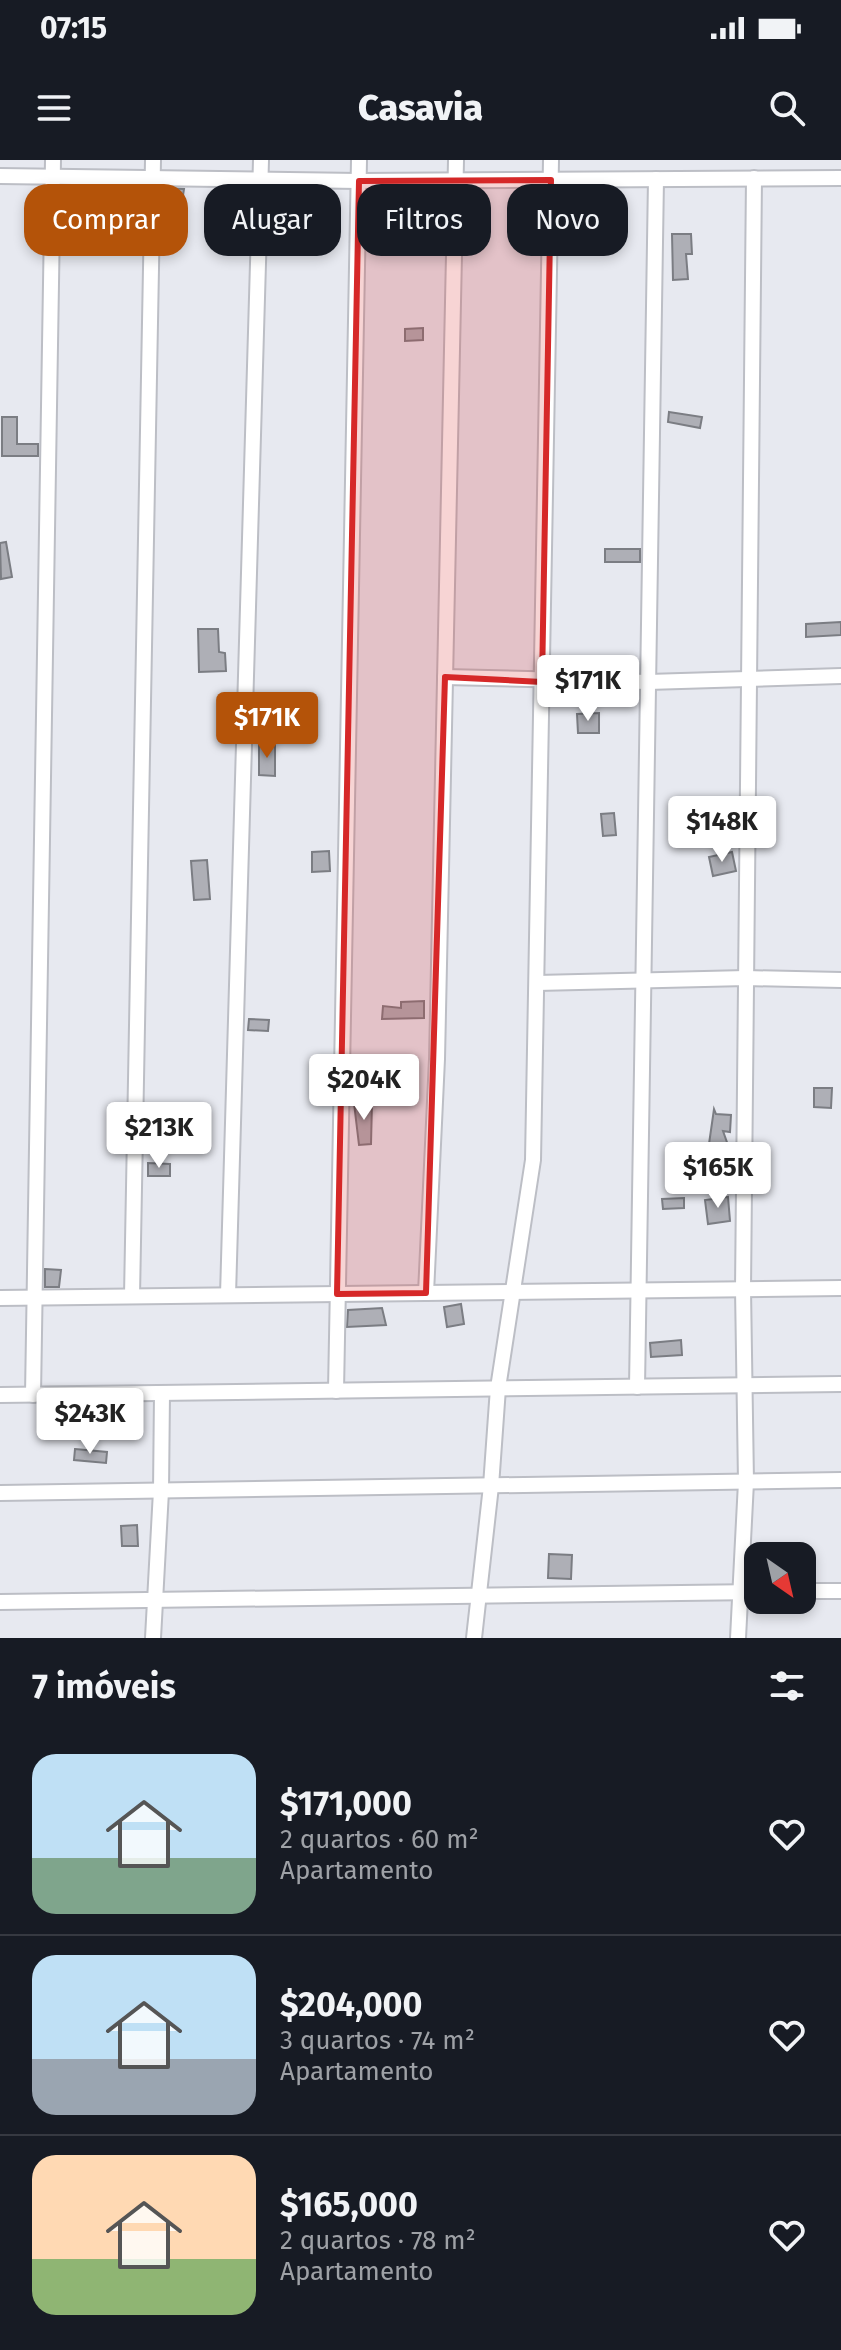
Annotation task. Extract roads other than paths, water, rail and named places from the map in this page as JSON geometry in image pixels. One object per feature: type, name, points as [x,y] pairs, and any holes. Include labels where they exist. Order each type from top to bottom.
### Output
[{"type":"street","points":[[33,1395],[53,160]]},
{"type":"street","points":[[132,1296],[153,160]]},
{"type":"street","points":[[228,1295],[261,160]]},
{"type":"street","points":[[336,1391],[359,160]]},
{"type":"street","points":[[426,1293],[437,1059],[456,160]]},
{"type":"street","points":[[474,1638],[498,1388],[533,1160],[551,160]]},
{"type":"street","points":[[0,176],[359,181],[841,178]]},
{"type":"street","points":[[738,1638],[746,1482],[743,1289],[754,178]]},
{"type":"street","points":[[637,1387],[656,179]]},
{"type":"street","points":[[445,677],[542,682],[648,682],[841,676]]},
{"type":"street","points":[[537,983],[746,978],[841,980]]},
{"type":"street","points":[[0,1298],[841,1288]]},
{"type":"street","points":[[0,1395],[841,1384]]},
{"type":"street","points":[[153,1638],[161,1491],[162,1393]]},
{"type":"street","points":[[0,1493],[841,1480]]},
{"type":"street","points":[[816,1591],[841,1591]]},
{"type":"street","points":[[0,1602],[742,1592]]}]
